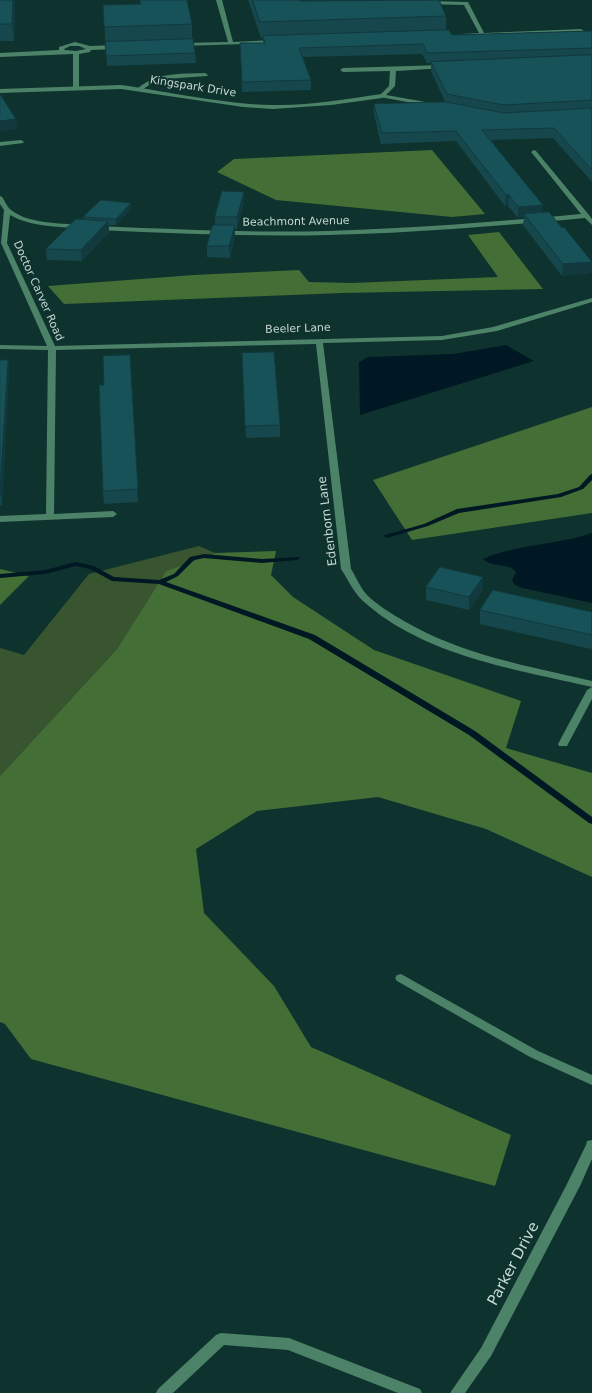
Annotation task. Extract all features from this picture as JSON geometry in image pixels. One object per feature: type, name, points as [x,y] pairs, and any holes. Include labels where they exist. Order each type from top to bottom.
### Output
[{"type":"street","points":[[219,0],[231,43]]},
{"type":"street","points":[[421,3],[466,3],[482,34]]},
{"type":"street","points":[[453,36],[581,31]]},
{"type":"street","points":[[174,45],[279,41]]},
{"type":"street","points":[[63,52],[61,48],[71,44],[85,45],[89,48],[127,46]]},
{"type":"street","points":[[0,55],[76,53],[88,51],[89,48]]},
{"type":"street","points":[[76,53],[76,87]]},
{"type":"street","points":[[343,70],[453,67]]},
{"type":"street","points":[[382,96],[392,86],[393,69]]},
{"type":"street","points":[[140,89],[159,78],[206,75]]},
{"type":"street","name":"Kingspark Drive","points":[[0,91],[76,87],[140,89],[254,106],[331,104],[382,96],[440,106]]},
{"type":"street","points":[[0,144],[21,142]]},
{"type":"street","points":[[534,152],[592,223]]},
{"type":"street","points":[[0,198],[7,210]]},
{"type":"street","name":"Beachmont Avenue","points":[[7,210],[24,219],[107,229],[241,233],[307,233],[452,228],[587,216]]},
{"type":"street","name":"Doctor Carver Road","points":[[7,210],[4,243],[52,348],[50,516]]},
{"type":"street","name":"Beeler Lane","points":[[0,347],[52,348],[442,338],[494,329],[592,300]]},
{"type":"street","name":"Edenborn Lane","points":[[318,340],[346,569],[364,596],[399,624],[442,645],[592,684]]},
{"type":"street","points":[[0,519],[113,514]]},
{"type":"street","points":[[563,744],[592,690]]},
{"type":"street","points":[[401,978],[534,1054],[592,1080]]},
{"type":"street","name":"Parker Drive","points":[[456,1393],[486,1352],[573,1186],[592,1145]]},
{"type":"street","points":[[162,1393],[221,1339],[289,1344],[415,1393]]},
{"type":"green space","points":[[432,150],[485,214],[452,217],[276,200],[217,172],[234,159]]},
{"type":"green space","points":[[499,232],[543,289],[342,293],[64,304],[48,286],[194,275],[299,270],[309,282],[352,283],[498,277],[468,235]]},
{"type":"green space","points":[[592,407],[592,513],[412,540],[373,480]]},
{"type":"green space","points":[[199,546],[215,553],[166,571],[117,649],[0,776],[0,648],[24,655],[89,574]]},
{"type":"green space","points":[[276,551],[271,575],[293,597],[374,650],[521,701],[506,748],[592,773],[592,877],[486,829],[378,797],[257,811],[196,849],[204,913],[274,986],[311,1047],[511,1135],[495,1186],[31,1059],[5,1024],[0,1022],[0,776],[117,649],[166,571],[215,553]]},
{"type":"green space","points":[[0,569],[29,576],[0,605]]},
{"type":"water","points":[[506,345],[534,361],[360,415],[359,362],[368,357],[453,354]]},
{"type":"water","points":[[592,533],[592,603],[522,588],[515,585],[512,580],[516,572],[513,569],[487,562],[483,559],[509,550]]},
{"type":"building","points":[[0,0],[13,0],[12,24],[0,24]]},
{"type":"building","points":[[140,0],[187,0],[192,24],[104,27],[103,5],[141,4]]},
{"type":"building","points":[[253,0],[439,0],[446,16],[260,22]]},
{"type":"building","points":[[449,30],[452,35],[592,31],[592,48],[427,53],[423,44],[299,48],[311,80],[242,82],[240,43],[265,43],[263,36]]},
{"type":"building","points":[[193,39],[195,53],[106,56],[105,42]]},
{"type":"building","points":[[592,55],[592,100],[504,105],[447,94],[431,62]]},
{"type":"building","points":[[0,94],[16,119],[0,121]]},
{"type":"building","points":[[446,102],[504,113],[592,108],[592,170],[554,128],[482,130],[543,205],[518,207],[509,195],[506,195],[456,131],[382,133],[374,104]]},
{"type":"building","points":[[222,191],[244,192],[237,217],[215,217]]},
{"type":"building","points":[[101,200],[131,203],[116,219],[83,217]]},
{"type":"building","points":[[549,212],[562,228],[564,227],[592,262],[563,264],[524,214]]},
{"type":"building","points":[[76,219],[108,221],[81,250],[46,249]]},
{"type":"building","points":[[213,225],[235,225],[229,246],[207,246]]},
{"type":"building","points":[[274,352],[280,425],[245,426],[242,353]]},
{"type":"building","points":[[130,355],[138,489],[103,491],[99,385],[104,385],[103,356]]},
{"type":"building","points":[[0,360],[8,360],[0,492]]},
{"type":"building","points":[[440,567],[483,577],[469,597],[426,587]]},
{"type":"building","points":[[493,590],[592,612],[592,635],[480,610]]},
{"type":"waterway","points":[[387,536],[426,525],[457,511],[559,496],[581,488],[592,476]]},
{"type":"waterway","points":[[160,582],[176,575],[192,558],[204,556],[262,561],[297,558]]},
{"type":"waterway","points":[[0,576],[45,572],[76,564],[92,567],[112,579],[160,582]]},
{"type":"waterway","points":[[160,582],[312,637],[472,733],[592,821]]}]
